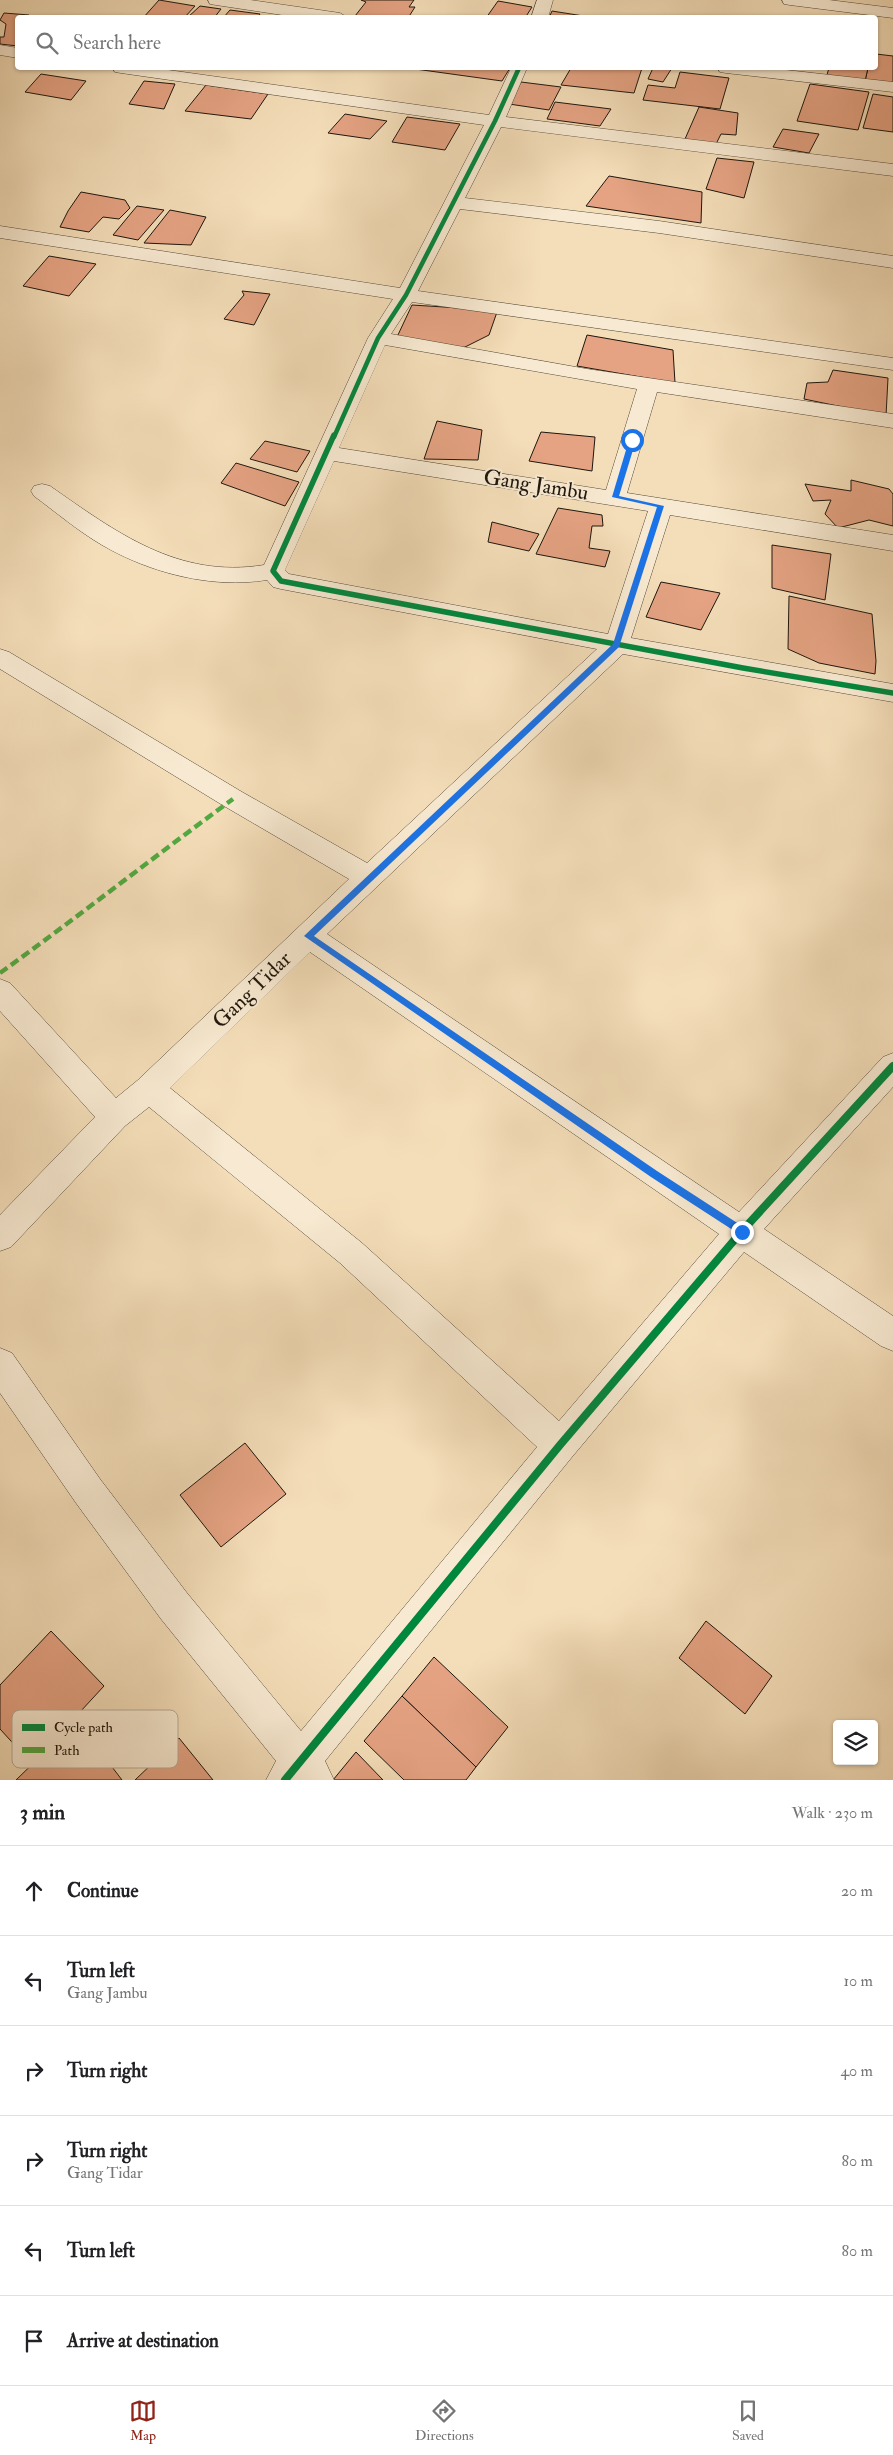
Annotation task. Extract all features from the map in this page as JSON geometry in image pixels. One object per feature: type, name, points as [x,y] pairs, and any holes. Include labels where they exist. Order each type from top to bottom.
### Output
[{"type":"street","points":[[216,0],[319,15]]},
{"type":"street","points":[[540,15],[545,0]]},
{"type":"street","points":[[790,0],[821,2],[893,13]]},
{"type":"street","points":[[0,50],[15,52]]},
{"type":"street","points":[[135,70],[495,121],[893,170]]},
{"type":"street","points":[[273,571],[378,338],[406,295],[495,121],[518,70]]},
{"type":"street","points":[[744,70],[893,87]]},
{"type":"street","points":[[452,202],[659,227],[893,262]]},
{"type":"street","points":[[0,232],[406,295],[893,364]]},
{"type":"street","points":[[378,338],[648,384],[893,421]]},
{"type":"street","points":[[615,497],[648,384]]},
{"type":"street","name":"Gang Jambu","points":[[327,453],[615,497],[893,543]]},
{"type":"street","points":[[42,491],[120,545],[143,554],[187,569],[214,573],[256,575],[273,571]]},
{"type":"street","points":[[617,645],[661,506]]},
{"type":"street","points":[[273,571],[281,581],[617,645],[893,693]]},
{"type":"street","name":"Gang Tidar","points":[[0,1237],[114,1117],[149,1089],[369,877],[617,645]]},
{"type":"street","points":[[0,658],[233,799],[369,877]]},
{"type":"street","points":[[308,936],[893,1336]]},
{"type":"street","points":[[0,991],[114,1117]]},
{"type":"street","points":[[0,1364],[88,1491],[300,1774],[560,1445],[820,1143],[893,1066]]},
{"type":"street","points":[[149,1089],[352,1253],[560,1445]]},
{"type":"building","points":[[159,0],[195,6],[187,15],[146,15]]},
{"type":"building","points":[[361,0],[414,0],[409,7],[415,7],[410,15],[356,15],[366,2]]},
{"type":"building","points":[[498,1],[532,7],[527,15],[488,15]]},
{"type":"building","points":[[200,6],[221,9],[216,15],[190,15]]},
{"type":"building","points":[[230,10],[260,14],[259,15],[226,15]]},
{"type":"building","points":[[552,11],[577,15],[550,15]]},
{"type":"building","points":[[4,13],[29,15],[15,15],[15,46],[0,44],[0,37],[4,37],[6,24],[0,20]]},
{"type":"building","points":[[878,54],[893,56],[893,84],[865,81],[868,70],[878,70]]},
{"type":"building","points":[[422,70],[509,70],[502,81]]},
{"type":"building","points":[[570,70],[641,70],[634,93],[561,85]]},
{"type":"building","points":[[652,70],[671,70],[663,82],[648,79]]},
{"type":"building","points":[[828,70],[868,70],[865,81],[826,78]]},
{"type":"building","points":[[680,72],[729,78],[720,109],[643,100],[648,85],[675,88]]},
{"type":"building","points":[[41,74],[86,81],[71,100],[25,92]]},
{"type":"building","points":[[144,81],[175,84],[164,109],[129,104]]},
{"type":"building","points":[[521,82],[561,87],[549,110],[509,104]]},
{"type":"building","points":[[810,84],[869,92],[858,130],[797,121]]},
{"type":"building","points":[[206,85],[268,94],[251,119],[185,111]]},
{"type":"building","points":[[873,94],[893,97],[893,132],[863,128]]},
{"type":"building","points":[[555,102],[611,109],[600,126],[547,119]]},
{"type":"building","points":[[699,107],[738,113],[736,135],[721,134],[716,144],[685,139]]},
{"type":"building","points":[[345,114],[387,121],[370,139],[328,133]]},
{"type":"building","points":[[407,117],[460,124],[445,150],[392,142]]},
{"type":"building","points":[[783,129],[819,134],[809,153],[773,147]]},
{"type":"building","points":[[717,158],[754,162],[744,198],[706,189]]},
{"type":"building","points":[[609,176],[702,192],[701,223],[586,206]]},
{"type":"building","points":[[81,192],[125,200],[130,208],[119,219],[103,217],[89,232],[60,227]]},
{"type":"building","points":[[137,206],[164,210],[138,240],[113,235]]},
{"type":"building","points":[[170,210],[206,217],[191,245],[144,243]]},
{"type":"building","points":[[49,256],[96,264],[69,296],[23,286]]},
{"type":"building","points":[[242,291],[270,294],[254,325],[224,319],[244,295]]},
{"type":"building","points":[[412,305],[497,312],[489,335],[463,348],[397,337]]},
{"type":"building","points":[[587,335],[673,350],[675,383],[577,366]]},
{"type":"building","points":[[833,370],[888,378],[886,416],[804,399],[807,383],[828,382]]},
{"type":"building","points":[[437,421],[482,430],[478,460],[424,459]]},
{"type":"building","points":[[541,432],[595,437],[592,471],[529,461]]},
{"type":"building","points":[[265,441],[310,451],[297,472],[250,459]]},
{"type":"building","points":[[236,463],[299,482],[285,506],[221,483]]},
{"type":"building","points":[[851,480],[889,489],[893,494],[893,526],[869,520],[838,528],[825,514],[831,500],[813,501],[805,484],[851,491]]},
{"type":"building","points":[[558,508],[602,515],[603,526],[592,526],[589,548],[610,551],[605,567],[536,554]]},
{"type":"building","points":[[492,522],[539,534],[529,551],[488,542]]},
{"type":"building","points":[[772,545],[831,554],[825,600],[772,588]]},
{"type":"building","points":[[661,582],[720,593],[701,630],[646,617]]},
{"type":"building","points":[[789,596],[872,614],[876,661],[875,674],[819,663],[788,649]]},
{"type":"building","points":[[245,1443],[286,1494],[221,1547],[180,1495]]},
{"type":"building","points":[[706,1621],[772,1676],[745,1714],[679,1658]]},
{"type":"building","points":[[51,1631],[104,1686],[82,1710],[12,1710],[12,1742],[0,1729],[0,1685]]},
{"type":"building","points":[[434,1657],[508,1727],[476,1767],[402,1696]]},
{"type":"building","points":[[402,1696],[476,1767],[466,1780],[404,1780],[364,1741]]},
{"type":"building","points":[[178,1739],[213,1780],[135,1780],[148,1768],[178,1768]]},
{"type":"building","points":[[356,1752],[383,1780],[333,1780]]},
{"type":"building","points":[[28,1768],[113,1768],[122,1780],[16,1780]]},
{"type":"marked path","points":[[0,973],[97,903],[125,878],[233,799]]},
{"type":"cycle path","points":[[518,70],[495,121],[406,295],[378,338],[273,571],[281,581],[301,585],[743,668],[893,693]]},
{"type":"cycle path","points":[[285,1780],[560,1445],[742,1231],[893,1066]]},
{"type":"route","points":[[632,440],[615,497],[661,506],[635,583],[617,645],[308,936],[654,1174],[742,1232]]}]
